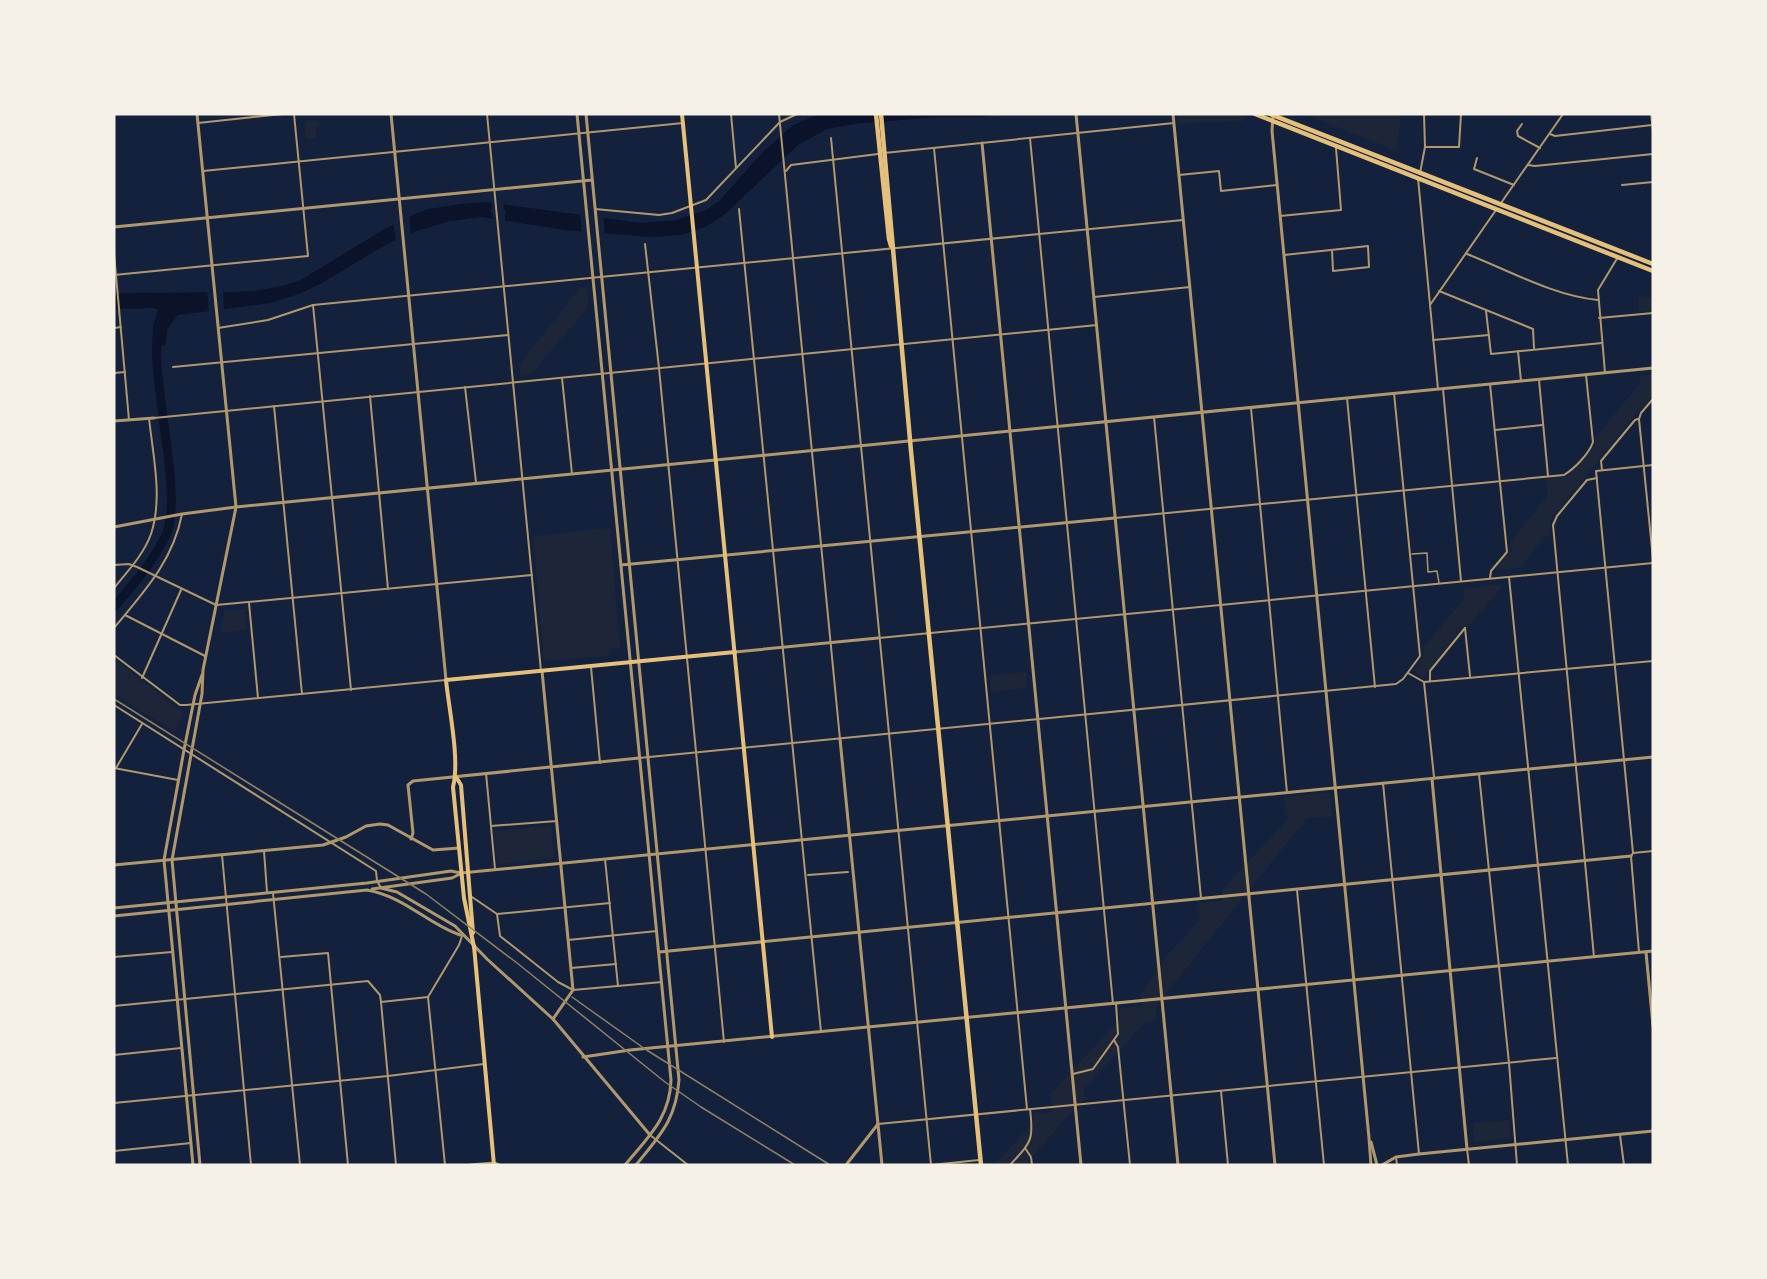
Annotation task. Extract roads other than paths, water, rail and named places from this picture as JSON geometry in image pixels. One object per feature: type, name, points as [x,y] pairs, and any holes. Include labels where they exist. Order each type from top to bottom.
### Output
[{"type":"highway","points":[[876,114],[880,126]]},
{"type":"highway","points":[[881,114],[889,239],[892,248],[921,537],[981,1162]]},
{"type":"highway","points":[[1255,114],[1272,117],[1419,176]]},
{"type":"highway","points":[[1272,117],[1336,146],[1653,264]]},
{"type":"highway","points":[[1498,206],[1653,271]]},
{"type":"main road","points":[[682,114],[772,1037]]},
{"type":"main road","points":[[474,947],[461,873],[453,787],[456,776],[446,680],[735,652]]},
{"type":"main road","points":[[456,776],[461,785],[474,947],[496,1164]]},
{"type":"street","points":[[193,1165],[164,860],[193,705],[203,670],[236,507],[197,114]]},
{"type":"street","points":[[198,123],[283,114]]},
{"type":"street","points":[[115,274],[308,256],[294,114]]},
{"type":"street","points":[[114,655],[180,705],[200,705],[446,680],[391,114]]},
{"type":"street","points":[[487,114],[573,990],[553,1019]]},
{"type":"street","points":[[577,114],[668,1047],[670,1097],[663,1117],[625,1165]]},
{"type":"street","points":[[586,114],[679,1080],[677,1102],[673,1114],[636,1165]]},
{"type":"street","points":[[730,114],[736,168]]},
{"type":"street","points":[[779,114],[882,1165]]},
{"type":"street","points":[[595,211],[659,215],[672,213],[706,200],[780,122],[797,114]]},
{"type":"street","points":[[1076,114],[1178,1165]]},
{"type":"street","points":[[1173,114],[1275,1165]]},
{"type":"street","points":[[1424,114],[1425,147],[1419,176],[1433,340],[1441,389],[1461,581]]},
{"type":"street","points":[[1425,147],[1459,147],[1461,114]]},
{"type":"street","points":[[1430,305],[1563,114]]},
{"type":"street","points":[[1652,114],[1653,131]]},
{"type":"street","points":[[1272,117],[1371,1165]]},
{"type":"street","points":[[203,171],[683,123]]},
{"type":"street","points":[[785,172],[791,165],[883,153],[1174,123]]},
{"type":"street","points":[[1522,124],[1517,131],[1518,136],[1540,148]]},
{"type":"street","points":[[1550,134],[1555,136],[1653,125]]},
{"type":"street","points":[[831,138],[931,1165],[981,1162]]},
{"type":"street","points":[[1030,138],[1118,1034],[1093,1070],[1072,1074]]},
{"type":"street","points":[[982,143],[1081,1165]]},
{"type":"street","points":[[1280,216],[1341,210],[1336,146]]},
{"type":"street","points":[[934,148],[998,821],[1032,1135],[1030,1143],[1010,1165]]},
{"type":"street","points":[[1528,165],[1653,154]]},
{"type":"street","points":[[1477,158],[1474,168],[1514,185]]},
{"type":"street","points":[[1179,175],[1219,171],[1221,191],[1277,185]]},
{"type":"street","points":[[114,227],[592,180]]},
{"type":"street","points":[[1622,185],[1653,182]]},
{"type":"street","points":[[739,209],[821,1032]]},
{"type":"street","points":[[218,327],[267,320],[313,305],[1183,220]]},
{"type":"street","points":[[645,244],[724,1042]]},
{"type":"street","points":[[1284,255],[1332,249],[1368,246],[1369,267],[1333,271],[1332,249]]},
{"type":"street","points":[[114,253],[129,420]]},
{"type":"street","points":[[1467,254],[1562,292],[1598,300]]},
{"type":"street","points":[[1605,373],[1598,290],[1617,257]]},
{"type":"street","points":[[1094,297],[1190,287]]},
{"type":"street","points":[[1439,291],[1533,329],[1534,350]]},
{"type":"street","points":[[313,305],[351,690]]},
{"type":"street","points":[[1486,310],[1491,354],[1602,343]]},
{"type":"street","points":[[1599,318],[1653,313]]},
{"type":"street","points":[[114,422],[1097,325]]},
{"type":"street","points":[[114,328],[121,327]]},
{"type":"street","points":[[173,367],[509,335]]},
{"type":"street","points":[[1433,340],[1489,335]]},
{"type":"street","points":[[1518,351],[1521,381]]},
{"type":"street","points":[[114,527],[182,513],[380,492],[1653,368]]},
{"type":"street","points":[[114,373],[125,372]]},
{"type":"street","points":[[621,565],[1564,475],[1591,448],[1593,442],[1586,375]]},
{"type":"street","points":[[562,377],[572,474]]},
{"type":"street","points":[[1539,380],[1548,476]]},
{"type":"street","points":[[1490,384],[1507,552],[1491,571],[1490,578]]},
{"type":"street","points":[[465,387],[476,483]]},
{"type":"street","points":[[411,839],[413,833],[408,785],[410,783],[456,776],[1396,684],[1408,673],[1419,656],[1394,393]]},
{"type":"street","points":[[370,396],[388,589]]},
{"type":"street","points":[[1347,398],[1376,687]]},
{"type":"street","points":[[735,652],[1653,561],[1639,419],[1641,412],[1653,399]]},
{"type":"street","points":[[274,406],[302,694]]},
{"type":"street","points":[[1251,407],[1287,793]]},
{"type":"street","points":[[1154,417],[1201,898]]},
{"type":"street","points":[[114,588],[151,535],[157,500],[149,418]]},
{"type":"street","points":[[1602,470],[1601,461],[1635,420],[1639,419]]},
{"type":"street","points":[[1495,430],[1543,425]]},
{"type":"street","points":[[1639,953],[1624,760],[1596,471],[1653,465]]},
{"type":"street","points":[[1594,957],[1553,520],[1587,480],[1597,478]]},
{"type":"street","points":[[114,628],[156,576],[174,545],[182,513]]},
{"type":"street","points":[[114,565],[132,565],[216,605],[532,575]]},
{"type":"street","points":[[1509,577],[1568,1165]]},
{"type":"street","points":[[142,678],[181,588]]},
{"type":"street","points":[[249,602],[258,698]]},
{"type":"street","points":[[125,615],[206,656]]},
{"type":"street","points":[[1430,681],[1430,671],[1465,628],[1470,677]]},
{"type":"street","points":[[1408,673],[1424,682],[1653,661]]},
{"type":"street","points":[[590,666],[600,763]]},
{"type":"street","points":[[201,1165],[172,860],[200,705],[203,670]]},
{"type":"street","points":[[1424,682],[1469,1165]]},
{"type":"street","points":[[114,705],[376,871],[377,881],[381,888],[397,892],[455,926],[462,936],[553,1019],[650,1135],[688,1165]]},
{"type":"street","points":[[142,723],[115,768],[178,780]]},
{"type":"street","points":[[114,908],[377,881],[451,871],[461,873],[802,841],[1653,757]]},
{"type":"street","points":[[486,773],[495,870]]},
{"type":"street","points":[[1479,774],[1509,1063],[1517,1165]]},
{"type":"street","points":[[1383,783],[1419,1154]]},
{"type":"street","points":[[491,826],[557,821]]},
{"type":"street","points":[[114,865],[332,843],[373,824],[388,825],[433,850],[459,848]]},
{"type":"street","points":[[264,851],[267,892]]},
{"type":"street","points":[[659,952],[1537,866],[1653,851]]},
{"type":"street","points":[[222,855],[251,1165]]},
{"type":"street","points":[[606,859],[618,986]]},
{"type":"street","points":[[808,875],[848,872]]},
{"type":"street","points":[[114,916],[367,890],[452,878],[461,873]]},
{"type":"street","points":[[397,892],[396,888],[399,885]]},
{"type":"street","points":[[367,890],[379,892],[402,902],[462,936]]},
{"type":"street","points":[[1297,890],[1324,1165]]},
{"type":"street","points":[[273,892],[300,1165]]},
{"type":"street","points":[[471,897],[497,914],[610,903]]},
{"type":"street","points":[[497,914],[500,936],[558,982],[573,990],[662,982]]},
{"type":"street","points":[[568,940],[657,931]]},
{"type":"street","points":[[445,1165],[428,997],[462,936]]},
{"type":"street","points":[[583,1057],[630,1050],[1653,951]]},
{"type":"street","points":[[114,957],[172,952]]},
{"type":"street","points":[[1646,952],[1653,1026]]},
{"type":"street","points":[[280,957],[328,953],[348,1165]]},
{"type":"street","points":[[571,968],[616,964]]},
{"type":"street","points":[[114,1006],[368,981],[380,995],[396,1165]]},
{"type":"street","points":[[381,1002],[428,997]]},
{"type":"street","points":[[1114,1040],[1118,1047],[1130,1165]]},
{"type":"street","points":[[114,1055],[181,1048]]},
{"type":"street","points":[[846,1165],[878,1124],[1556,1058]]},
{"type":"street","points":[[114,1103],[485,1064]]},
{"type":"street","points":[[1221,1091],[1228,1165]]},
{"type":"street","points":[[1382,1165],[1396,1157],[1419,1154],[1653,1131]]},
{"type":"street","points":[[1620,1134],[1624,1165]]},
{"type":"street","points":[[1370,1138],[1377,1165]]},
{"type":"street","points":[[114,1151],[191,1143]]},
{"type":"street","points":[[1025,1148],[1031,1157],[1032,1165]]},
{"type":"street","points":[[1396,1157],[1397,1165]]},
{"type":"street","points":[[470,1165],[496,1164]]},
{"type":"lane","points":[[1410,554],[1427,553],[1428,572],[1437,571],[1439,584]]},
{"type":"waterway","points":[[114,607],[154,556],[165,537],[169,524],[171,490],[157,369],[158,337]]},
{"type":"railway","points":[[114,699],[426,894],[517,963],[665,1082],[795,1165]]},
{"type":"railway","points":[[572,997],[645,1049],[830,1165]]}]
